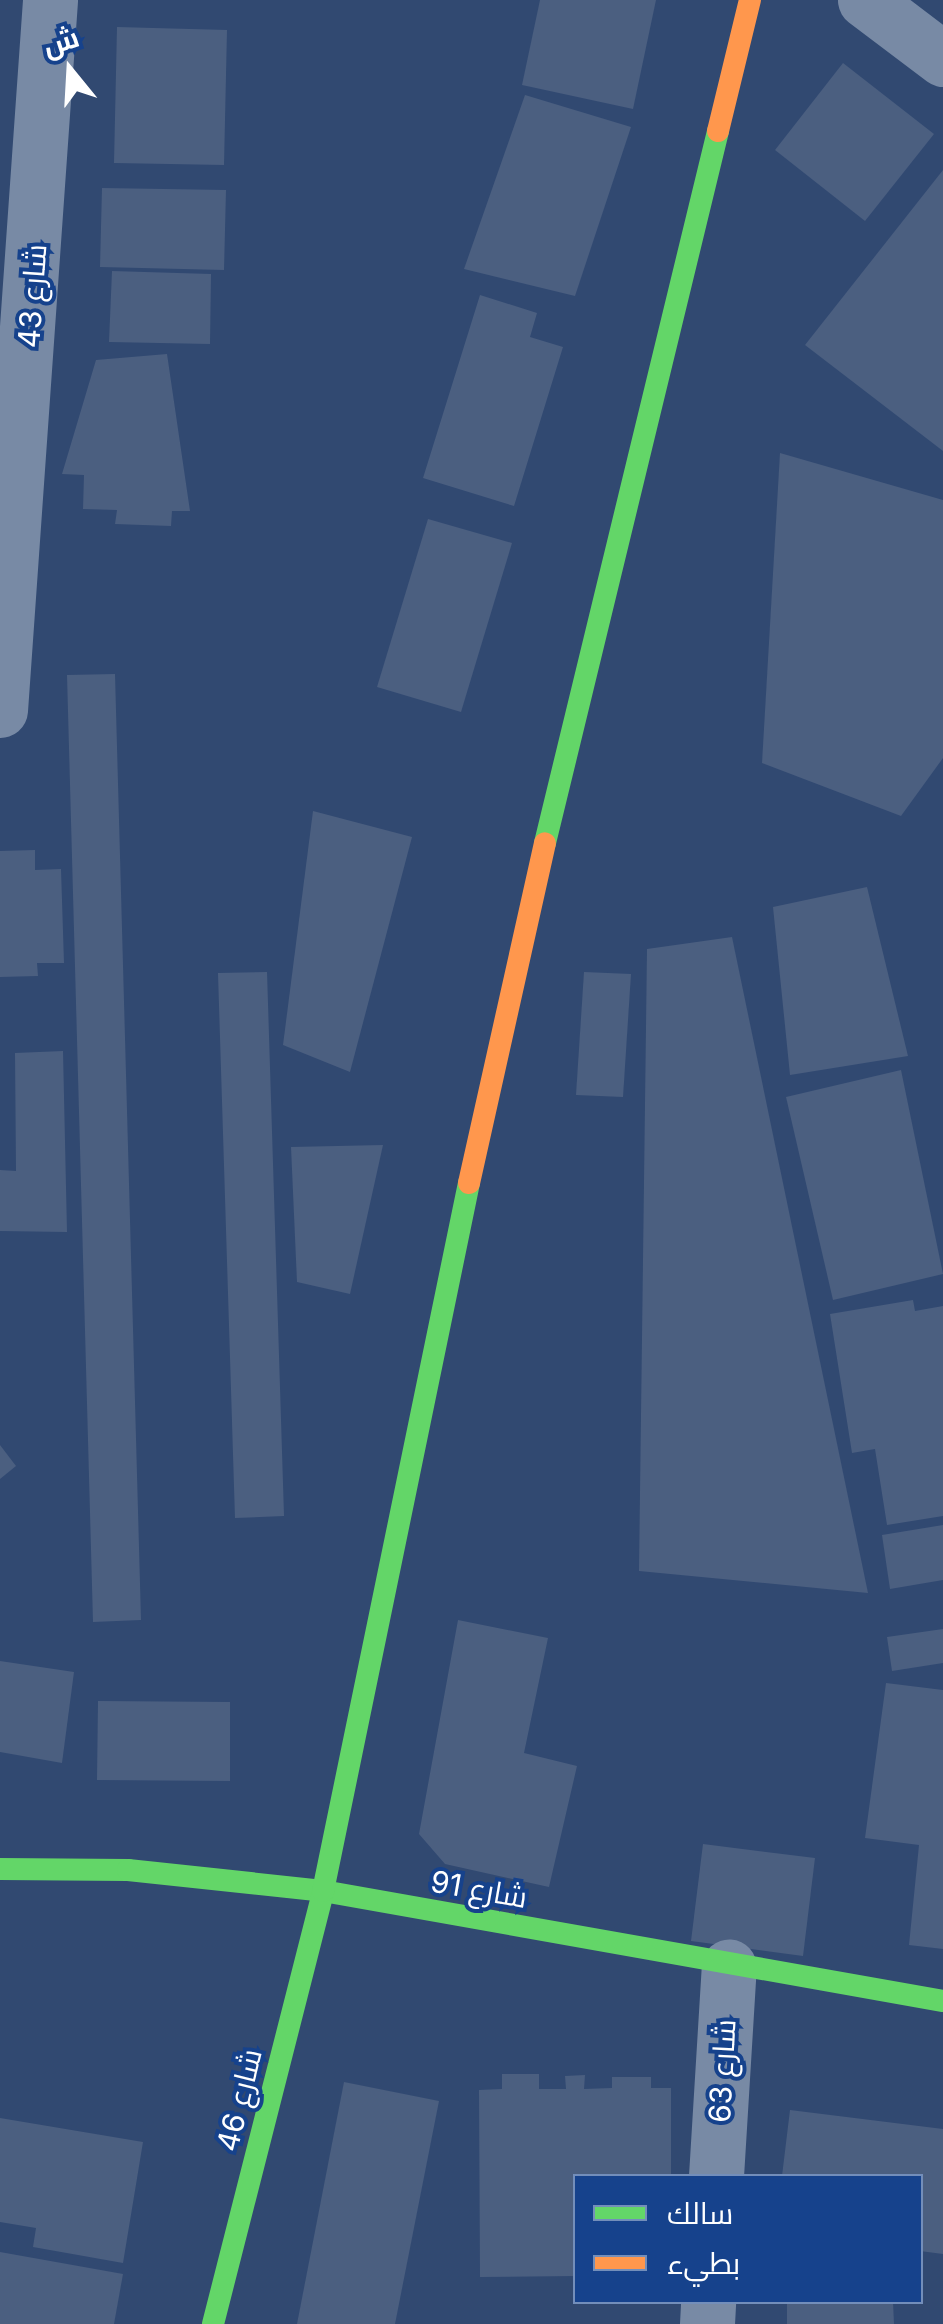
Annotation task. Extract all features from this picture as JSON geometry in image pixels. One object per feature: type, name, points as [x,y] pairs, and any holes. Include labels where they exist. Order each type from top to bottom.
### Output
[{"type":"street","name":"شارع 43","points":[[0,710],[50,0]]},
{"type":"street","name":"شارع 46","points":[[213,2324],[323,1891],[507,997],[750,0]]},
{"type":"street","points":[[866,0],[943,59]]},
{"type":"street","name":"شارع 91","points":[[0,1870],[128,1870],[323,1891],[943,2002]]},
{"type":"street","name":"شارع 63","points":[[716,2174],[729,1966]]},
{"type":"building","points":[[540,0],[656,0],[633,109],[522,85]]},
{"type":"building","points":[[117,27],[227,30],[224,165],[114,163]]},
{"type":"building","points":[[843,63],[934,134],[865,221],[775,150]]},
{"type":"building","points":[[525,95],[631,127],[575,296],[464,269]]},
{"type":"building","points":[[943,170],[943,451],[805,345]]},
{"type":"building","points":[[102,188],[226,190],[224,270],[100,267]]},
{"type":"building","points":[[112,271],[211,274],[210,344],[109,342]]},
{"type":"building","points":[[480,295],[537,313],[530,337],[563,347],[514,506],[423,478]]},
{"type":"building","points":[[167,354],[190,511],[172,511],[171,526],[115,524],[117,510],[83,509],[84,475],[62,474],[96,360]]},
{"type":"building","points":[[780,453],[943,500],[943,758],[901,816],[762,763]]},
{"type":"building","points":[[428,519],[512,543],[461,712],[377,687]]},
{"type":"building","points":[[115,674],[141,1620],[93,1622],[67,675]]},
{"type":"building","points":[[313,811],[412,837],[350,1072],[283,1045]]},
{"type":"building","points":[[35,850],[35,870],[61,869],[64,963],[37,963],[38,976],[0,977],[0,851]]},
{"type":"building","points":[[867,887],[908,1056],[790,1075],[773,907]]},
{"type":"building","points":[[732,937],[868,1593],[639,1571],[647,949]]},
{"type":"building","points":[[267,972],[284,1516],[235,1518],[218,973]]},
{"type":"building","points":[[584,972],[631,974],[623,1097],[576,1095]]},
{"type":"building","points":[[63,1051],[67,1232],[0,1231],[0,1170],[16,1171],[15,1053]]},
{"type":"building","points":[[901,1070],[943,1274],[833,1300],[786,1097]]},
{"type":"building","points":[[383,1145],[350,1294],[297,1282],[291,1147]]},
{"type":"building","points":[[913,1300],[915,1311],[943,1306],[943,1516],[887,1525],[875,1449],[852,1453],[830,1314]]},
{"type":"building","points":[[0,1445],[16,1466],[0,1479]]},
{"type":"building","points":[[943,1525],[943,1580],[890,1589],[882,1535]]},
{"type":"building","points":[[458,1620],[548,1638],[524,1753],[577,1766],[549,1887],[445,1864],[419,1834]]},
{"type":"building","points":[[943,1629],[943,1663],[892,1671],[887,1637]]},
{"type":"building","points":[[0,1661],[74,1672],[62,1763],[0,1752]]},
{"type":"building","points":[[886,1683],[943,1690],[943,1949],[909,1945],[919,1845],[865,1838]]},
{"type":"building","points":[[98,1701],[230,1702],[230,1781],[97,1780]]},
{"type":"building","points":[[703,1844],[815,1858],[803,1956],[691,1941]]},
{"type":"building","points":[[502,2074],[539,2074],[539,2089],[566,2089],[565,2076],[585,2075],[584,2089],[612,2088],[612,2077],[651,2077],[651,2088],[671,2088],[671,2174],[573,2174],[573,2276],[480,2277],[479,2090],[502,2089]]},
{"type":"building","points":[[344,2082],[439,2101],[395,2324],[297,2324]]},
{"type":"building","points":[[790,2110],[943,2129],[943,2254],[923,2251],[923,2174],[782,2174]]},
{"type":"building","points":[[0,2118],[143,2142],[123,2263],[33,2247],[36,2228],[0,2222]]},
{"type":"building","points":[[0,2252],[123,2274],[114,2324],[0,2324]]},
{"type":"building","points":[[787,2304],[893,2304],[894,2324],[787,2324]]},
{"type":"traffic: fast","points":[[545,843],[718,131]]},
{"type":"traffic: fast","points":[[213,2324],[323,1891],[469,1183]]},
{"type":"traffic: fast","points":[[0,1869],[128,1870],[323,1891],[943,2001]]},
{"type":"traffic: slow","points":[[718,131],[750,0]]},
{"type":"traffic: slow","points":[[469,1183],[545,843]]}]
